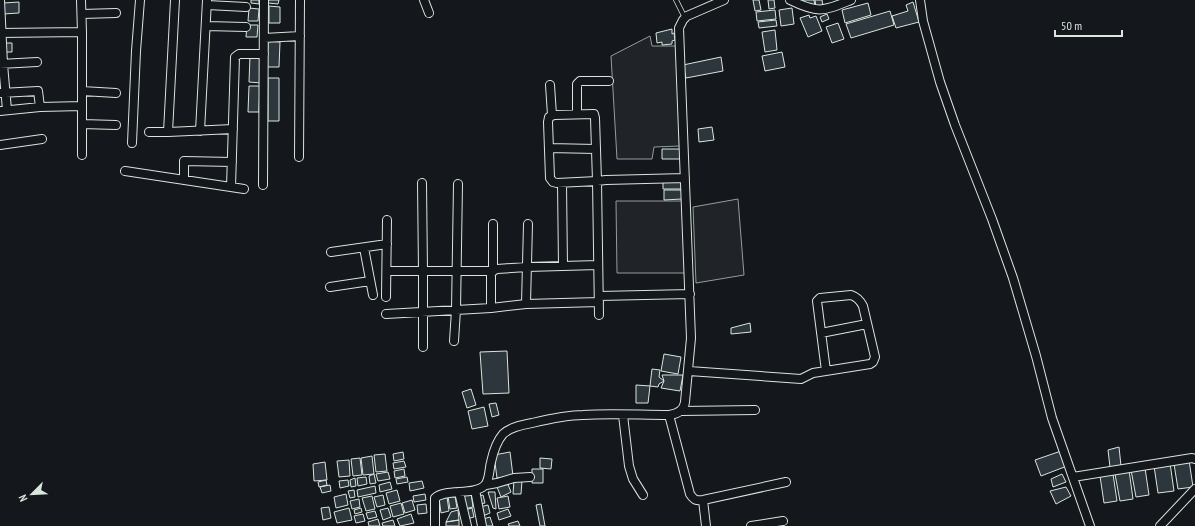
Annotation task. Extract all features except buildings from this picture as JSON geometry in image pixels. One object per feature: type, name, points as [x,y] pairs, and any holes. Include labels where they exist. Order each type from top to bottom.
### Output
[{"type":"street","points":[[0,0],[4,111],[40,107],[82,106]]},
{"type":"street","points":[[81,0],[82,155]]},
{"type":"street","points":[[132,143],[140,0]]},
{"type":"street","points":[[168,132],[175,0]]},
{"type":"street","points":[[262,185],[264,0]]},
{"type":"street","points":[[299,157],[300,0]]},
{"type":"street","points":[[681,411],[684,405],[689,371],[691,338],[679,28],[685,18],[724,0]]},
{"type":"street","points":[[790,0],[809,8],[819,10],[828,9],[851,0]]},
{"type":"street","points":[[920,0],[922,21],[940,82],[1013,278],[1036,356],[1052,418],[1090,526]]},
{"type":"street","points":[[426,1],[429,13]]},
{"type":"street","points":[[200,131],[207,3],[246,7]]},
{"type":"street","points":[[82,14],[116,13]]},
{"type":"street","points":[[206,26],[246,27]]},
{"type":"street","points":[[1,33],[82,32]]},
{"type":"street","points":[[264,38],[300,36]]},
{"type":"street","points":[[231,187],[235,57],[239,54],[264,54]]},
{"type":"street","points":[[2,64],[37,62]]},
{"type":"street","points":[[577,114],[577,84],[580,81],[609,81]]},
{"type":"street","points":[[550,84],[552,115],[549,117],[548,122],[548,148],[550,178],[553,182],[562,183],[606,180],[685,178]]},
{"type":"street","points":[[3,93],[38,91],[40,107]]},
{"type":"street","points":[[82,91],[116,93]]},
{"type":"street","points":[[552,115],[594,114],[596,118],[599,315]]},
{"type":"street","points":[[82,124],[116,125]]},
{"type":"street","points":[[149,132],[233,129]]},
{"type":"street","points":[[0,145],[42,139]]},
{"type":"street","points":[[548,148],[596,149]]},
{"type":"street","points":[[184,180],[184,161],[232,162]]},
{"type":"street","points":[[126,171],[244,189]]},
{"type":"street","points":[[422,183],[423,347]]},
{"type":"street","points":[[562,183],[563,266]]},
{"type":"street","points":[[454,341],[457,272],[458,184]]},
{"type":"street","points":[[386,297],[387,220]]},
{"type":"street","points":[[492,308],[491,274],[493,271],[493,224]]},
{"type":"street","points":[[526,304],[528,224]]},
{"type":"street","points":[[331,252],[387,244]]},
{"type":"street","points":[[364,248],[373,295]]},
{"type":"street","points":[[387,271],[457,272],[493,271],[497,269],[527,267],[598,266]]},
{"type":"street","points":[[330,287],[370,281]]},
{"type":"street","points":[[386,314],[690,294]]},
{"type":"street","points":[[689,371],[801,379],[809,374],[870,364],[873,362],[875,357],[863,306],[855,296],[851,295],[820,298],[817,301],[826,371]]},
{"type":"street","points":[[821,333],[867,324]]},
{"type":"street","points":[[486,485],[491,462],[498,441],[507,431],[516,427],[558,417],[583,414],[669,415],[676,414],[681,411],[756,410]]},
{"type":"street","points":[[623,415],[629,466],[633,479],[643,495]]},
{"type":"street","points":[[669,415],[690,494],[693,499],[698,501],[786,482]]},
{"type":"street","points":[[1073,477],[1192,458],[1195,459]]},
{"type":"street","points":[[435,526],[435,498],[442,494],[475,490],[486,485],[514,478],[530,477]]},
{"type":"street","points":[[1160,526],[1195,489]]},
{"type":"street","points":[[475,490],[482,526]]},
{"type":"street","points":[[459,492],[467,526]]},
{"type":"street","points":[[703,500],[706,526]]},
{"type":"street","points":[[751,526],[783,520]]},
{"type":"lane","points":[[676,0],[685,18]]},
{"type":"shaded area","points":[[650,36],[652,46],[676,46],[680,146],[654,147],[652,159],[617,159],[611,56]]},
{"type":"shaded area","points":[[738,199],[744,275],[696,283],[693,207]]},
{"type":"shaded area","points":[[616,201],[683,201],[686,273],[617,273]]}]
